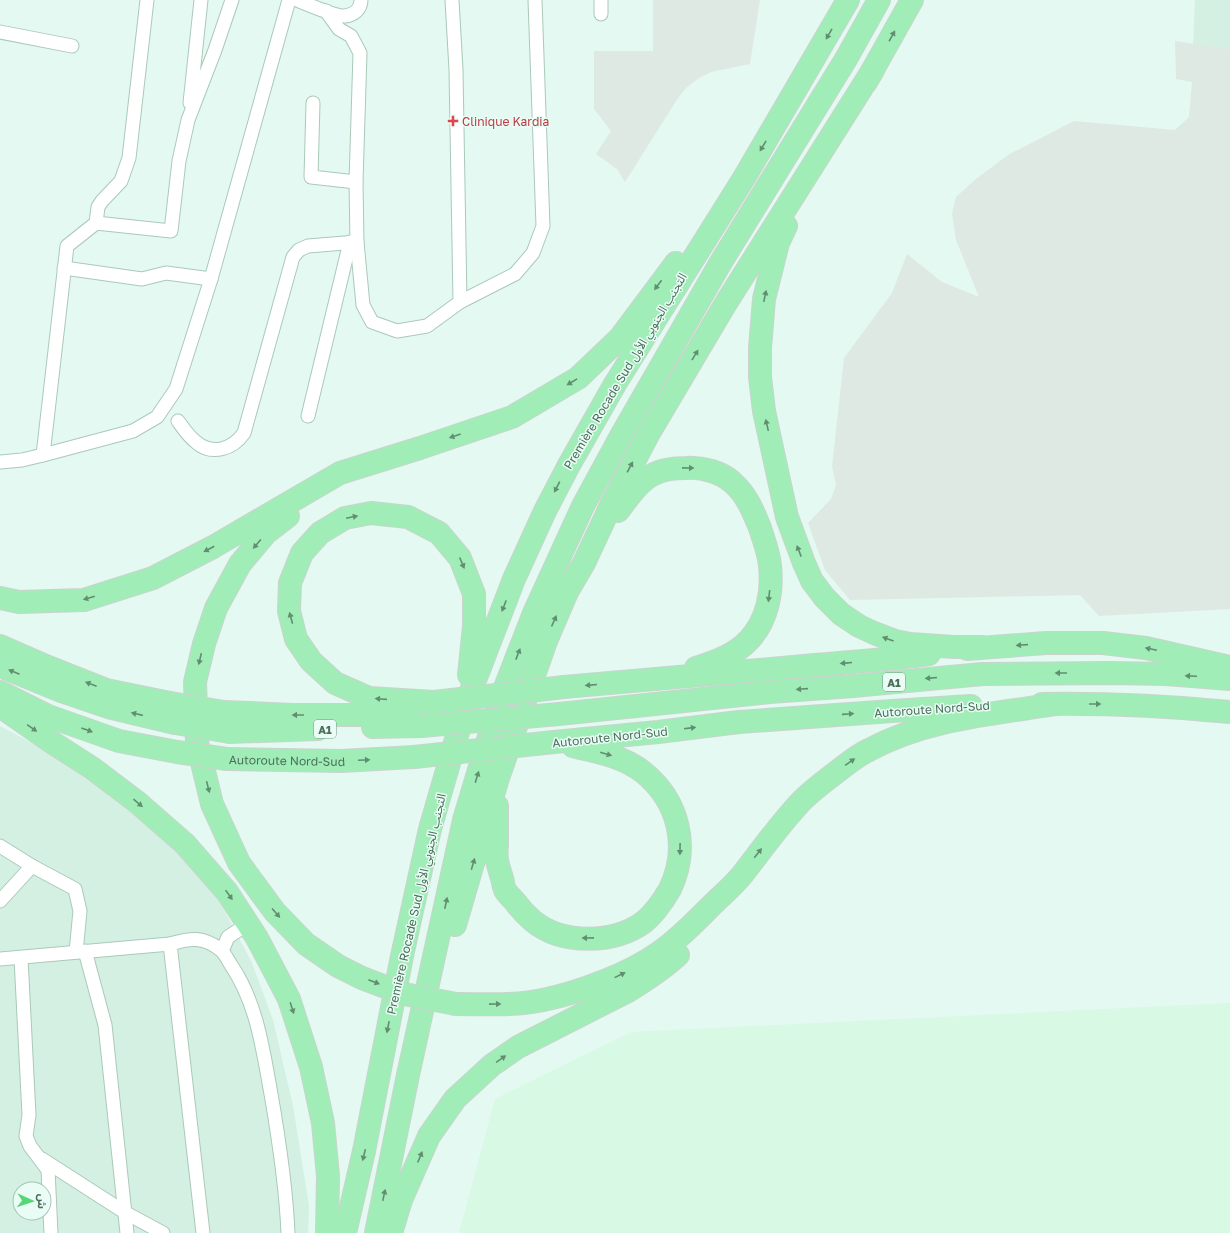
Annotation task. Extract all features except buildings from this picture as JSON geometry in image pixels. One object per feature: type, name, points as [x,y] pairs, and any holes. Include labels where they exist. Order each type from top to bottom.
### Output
[{"type":"highway","name":"Première Rocade Sud التجنب الجنوبي الأول","points":[[345,1233],[364,1151],[402,956],[430,829],[467,701],[514,579],[545,511],[615,384],[744,178],[848,0]]},
{"type":"highway","points":[[376,1233],[408,1075],[464,820],[499,703],[534,613],[583,506],[624,430],[721,262],[837,72],[879,0]]},
{"type":"highway","points":[[912,0],[789,220],[778,243],[764,299],[760,348],[760,377],[764,411],[787,517],[793,536],[812,581],[825,598],[841,614],[860,626],[891,640],[910,644],[982,647],[1046,643],[1103,643],[1146,648],[1230,667]]},
{"type":"highway","points":[[408,1075],[452,934],[498,778],[546,640],[567,592],[596,540],[612,503],[630,468],[682,377],[726,303],[873,70]]},
{"type":"highway","points":[[0,598],[19,602],[84,600],[153,578],[213,547],[340,473],[512,417],[578,378],[620,338],[660,282],[744,178]]},
{"type":"highway","points":[[596,540],[638,487],[654,474],[680,468],[692,468],[720,474],[731,481],[740,490],[751,504],[767,550],[770,566],[769,600],[765,615],[749,640],[736,651],[717,661],[695,668],[614,683]]},
{"type":"highway","points":[[340,473],[266,533],[240,564],[216,608],[204,644],[195,682],[197,742],[212,804],[239,863],[274,912],[306,944],[338,966],[362,978],[404,994],[456,1004],[518,1004],[566,994],[617,976],[659,953],[675,940],[741,876]]},
{"type":"highway","points":[[434,702],[369,698],[335,683],[311,661],[296,639],[289,611],[290,583],[302,553],[320,533],[345,518],[371,513],[408,517],[438,533],[460,558],[474,594],[474,626],[467,701]]},
{"type":"highway","points":[[0,646],[106,690],[172,713]]},
{"type":"highway","points":[[227,722],[294,715],[387,714],[434,702],[564,687],[849,663],[926,655],[982,647]]},
{"type":"highway","name":"A1","points":[[0,666],[68,694],[108,707],[172,713],[227,722],[421,726],[559,714],[770,692],[983,674],[1166,674],[1230,679]]},
{"type":"highway","name":"Autoroute Nord-Sud","points":[[0,692],[48,716],[118,741],[177,752],[227,759],[340,761],[414,757],[754,721],[916,709],[996,705],[1110,704],[1230,712]]},
{"type":"highway","points":[[391,1233],[402,1200],[429,1136],[455,1099],[492,1065],[518,1047],[628,991],[645,981],[670,962],[689,945],[758,853],[798,804],[836,773],[868,750],[925,728],[960,719],[1056,704]]},
{"type":"highway","points":[[0,706],[92,768],[137,802],[185,844],[227,892],[257,938],[289,999],[311,1066],[324,1123],[328,1176],[327,1233]]},
{"type":"highway","points":[[498,778],[497,859],[505,890],[533,922],[559,934],[574,938],[589,939],[617,935],[634,928],[645,921],[664,900],[673,882],[678,867],[680,836],[676,819],[669,802],[659,787],[644,772],[632,765],[603,753],[554,742]]},
{"type":"street","points":[[42,455],[67,246],[96,223],[98,207],[121,181],[129,158],[147,0]]},
{"type":"street","points":[[96,223],[171,231],[179,161],[188,120],[201,0]]},
{"type":"street","points":[[188,120],[215,50],[232,0]]},
{"type":"street","points":[[0,462],[22,460],[132,430],[157,417],[176,389],[211,279],[289,0]]},
{"type":"street","points":[[297,0],[344,16],[352,14],[358,10],[362,3],[361,0]]},
{"type":"street","points":[[452,0],[456,70],[460,302]]},
{"type":"street","points":[[353,242],[363,305],[372,322],[397,331],[427,326],[460,302],[515,274],[534,253],[543,226],[535,0]]},
{"type":"street","points":[[601,0],[601,14]]},
{"type":"street","points":[[308,416],[353,242],[356,182],[360,53],[351,36],[339,29],[326,11]]},
{"type":"street","points":[[0,32],[72,46]]},
{"type":"street","points":[[313,103],[310,177],[356,182]]},
{"type":"street","points":[[178,421],[195,442],[209,449],[218,450],[226,448],[240,440],[244,433],[293,257],[299,250],[308,246],[353,242]]},
{"type":"street","points":[[64,268],[142,279],[166,273],[211,279]]},
{"type":"street","points":[[0,846],[32,866],[75,889],[80,911],[80,952],[105,1025],[127,1233]]},
{"type":"street","points":[[0,902],[32,866]]},
{"type":"street","points":[[222,951],[228,937],[248,924]]},
{"type":"street","points":[[0,959],[170,944],[186,939],[204,940],[222,951],[240,978],[254,1012],[262,1043],[280,1144],[288,1233]]},
{"type":"street","points":[[170,944],[203,1233]]},
{"type":"street","points":[[21,958],[29,1116],[26,1136],[30,1146],[48,1170],[51,1233]]},
{"type":"street","points":[[38,1156],[126,1213],[163,1233]]},
{"type":"shaded area","points":[[653,0],[760,0],[750,64],[711,72],[699,78],[686,88],[676,101],[625,182],[617,169],[596,154],[611,131],[594,109],[594,51],[653,51]]},
{"type":"shaded area","points":[[1195,0],[1230,0],[1230,49],[1193,45]]},
{"type":"shaded area","points":[[1175,41],[1230,49],[1230,609],[1099,616],[1080,595],[850,600],[825,570],[808,523],[831,499],[836,485],[832,467],[844,358],[892,293],[907,254],[942,282],[979,297],[956,240],[952,214],[956,197],[976,179],[1008,155],[1074,121],[1175,130],[1189,117],[1192,82],[1176,79]]},
{"type":"shaded area","points":[[0,726],[32,743],[103,787],[179,854],[220,902],[252,963],[273,1020],[293,1106],[309,1206],[308,1233],[0,1233]]},
{"type":"shaded area","points":[[1230,1003],[1230,1233],[459,1233],[495,1099],[631,1032]]},
{"type":"place","name":"Clinique Kardia","points":[[453,121]]}]
